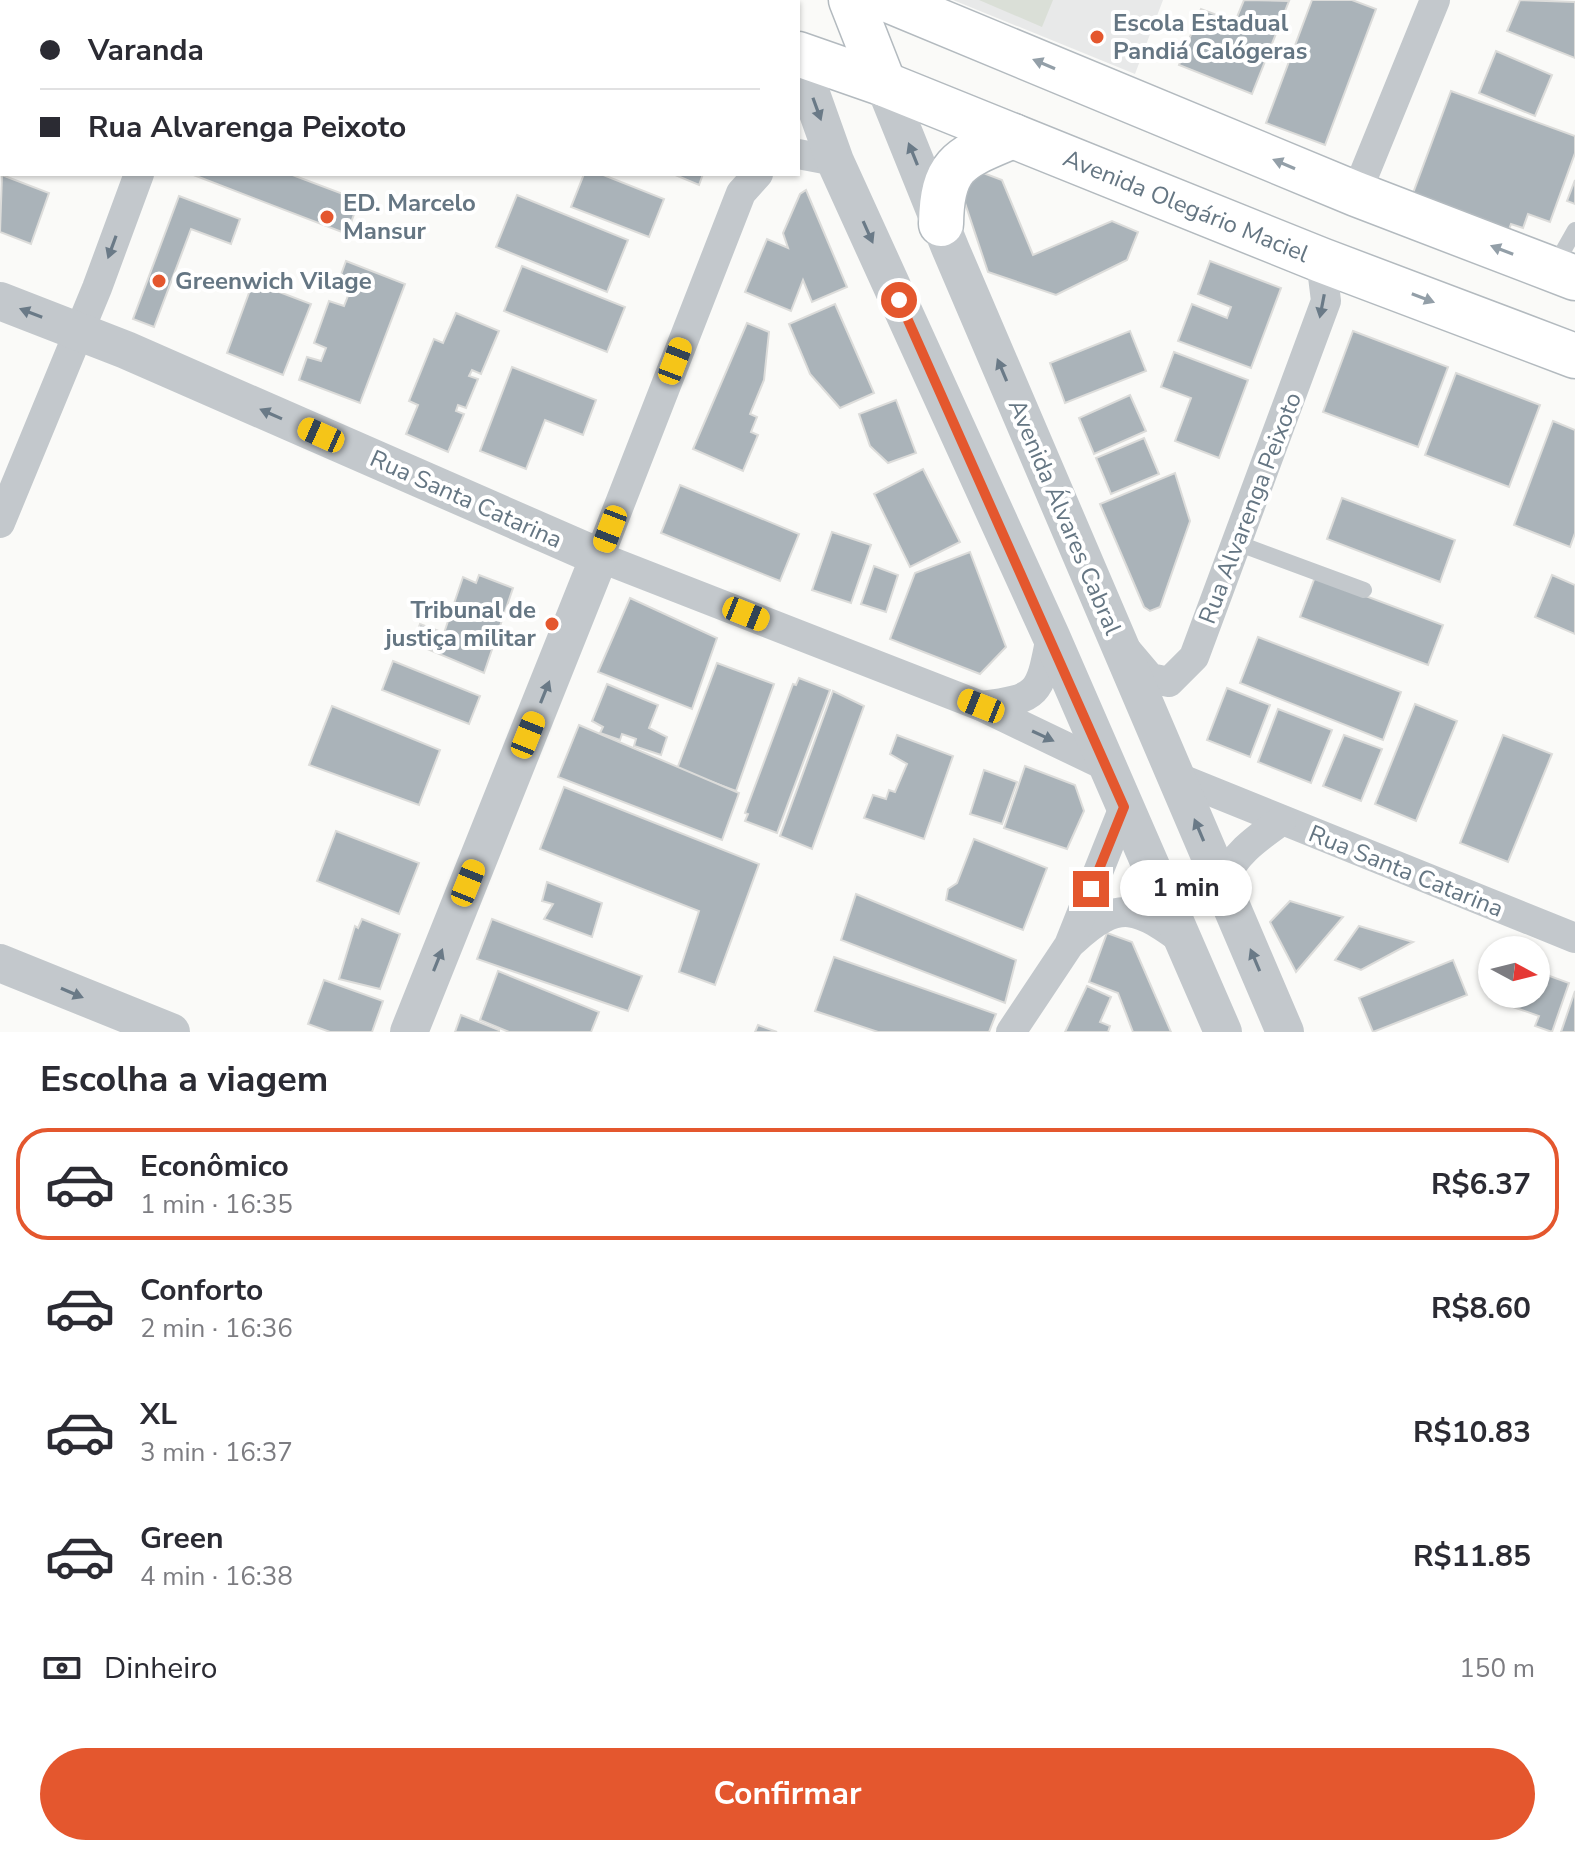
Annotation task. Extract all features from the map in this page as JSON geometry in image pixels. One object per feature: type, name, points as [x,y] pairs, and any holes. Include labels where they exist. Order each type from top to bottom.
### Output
[{"type":"main road","name":"Avenida Álvares Cabral","points":[[851,0],[884,84]]},
{"type":"main road","points":[[888,0],[1356,194],[1564,274]]},
{"type":"main road","name":"Avenida Olegário Maciel","points":[[800,57],[884,84],[1321,260],[1575,356]]},
{"type":"main road","points":[[941,224],[941,190],[954,170],[967,155],[1013,136]]},
{"type":"street","points":[[1356,194],[1435,0]]},
{"type":"street","points":[[800,62],[835,161],[1051,636],[1223,1032]]},
{"type":"street","name":"Avenida Álvares Cabral","points":[[884,84],[1285,1032]]},
{"type":"street","points":[[800,154],[835,161]]},
{"type":"street","points":[[0,523],[79,332],[138,176]]},
{"type":"street","points":[[409,1032],[749,183]]},
{"type":"street","name":"Rua Alvarenga Peixoto","points":[[1119,642],[1150,678],[1169,682],[1194,657],[1326,301],[1321,260]]},
{"type":"street","name":"Rua Santa Catarina","points":[[0,301],[79,332],[599,557],[981,706],[1106,766]]},
{"type":"street","name":"Rua Santa Catarina","points":[[981,706],[1018,702],[1032,692],[1043,680],[1051,636]]},
{"type":"street","name":"Rua Santa Catarina","points":[[1176,777],[1575,938]]},
{"type":"street","points":[[1011,1032],[1069,945],[1124,807]]},
{"type":"street","name":"Rua Santa Catarina","points":[[1222,883],[1228,867],[1245,847],[1281,821]]},
{"type":"street","points":[[1069,945],[1097,918],[1121,913],[1145,913],[1185,942]]},
{"type":"street","points":[[0,963],[171,1032]]},
{"type":"lane","points":[[1564,274],[1575,230]]},
{"type":"lane","points":[[1237,543],[1364,590]]},
{"type":"shaded area","name":"Escola Estadual Pandiá Calógeras","points":[[953,0],[1163,0],[1135,74]]},
{"type":"shaded area","points":[[979,0],[1053,0],[1042,27]]},
{"type":"building","points":[[1244,0],[1289,1],[1252,94],[1179,65],[1201,9],[1235,22]]},
{"type":"building","points":[[1312,0],[1352,0],[1376,9],[1325,145],[1266,123]]},
{"type":"building","points":[[1520,0],[1575,2],[1575,58],[1507,31]]},
{"type":"building","points":[[1496,51],[1552,75],[1535,116],[1479,93]]},
{"type":"building","points":[[1451,91],[1575,136],[1575,153],[1550,222],[1528,214],[1523,228],[1511,224],[1505,240],[1409,204]]},
{"type":"building","points":[[970,168],[1002,180],[1033,255],[1112,221],[1138,232],[1127,260],[1056,295],[988,272],[961,191]]},
{"type":"building","points":[[2,176],[49,193],[31,244],[0,232]]},
{"type":"building","name":"ED. Marcelo Mansur","points":[[196,176],[295,176],[359,200],[347,234]]},
{"type":"building","points":[[583,176],[606,176],[664,199],[649,237],[571,207]]},
{"type":"building","points":[[678,176],[702,176],[699,185]]},
{"type":"building","points":[[1575,180],[1575,204],[1567,201]]},
{"type":"building","points":[[806,190],[847,287],[812,302],[803,280],[791,311],[745,292],[767,239],[788,248],[783,233],[800,194]]},
{"type":"building","points":[[517,195],[628,240],[607,292],[496,247]]},
{"type":"building","name":"Greenwich Vilage","points":[[179,196],[240,219],[231,244],[191,229],[154,327],[133,319]]},
{"type":"building","points":[[346,261],[405,284],[360,403],[299,380],[307,357],[321,361],[326,348],[314,343],[329,301],[344,306],[351,288],[338,283]]},
{"type":"building","points":[[1210,261],[1281,288],[1251,368],[1178,341],[1192,304],[1227,318],[1231,307],[1198,294]]},
{"type":"building","points":[[522,266],[625,307],[607,352],[504,311]]},
{"type":"building","points":[[253,282],[311,304],[283,375],[227,353]]},
{"type":"building","points":[[835,304],[874,393],[840,408],[810,374],[789,324]]},
{"type":"building","points":[[456,313],[499,331],[481,374],[472,370],[469,376],[478,379],[466,408],[458,405],[456,411],[464,414],[448,452],[406,434],[418,405],[409,401],[434,339],[443,343]]},
{"type":"building","points":[[747,323],[769,332],[764,380],[750,414],[757,417],[751,432],[758,435],[743,471],[693,449]]},
{"type":"building","points":[[1130,331],[1146,371],[1065,403],[1050,363]]},
{"type":"building","points":[[1353,331],[1448,367],[1418,447],[1323,412]]},
{"type":"building","points":[[1174,352],[1248,380],[1219,458],[1175,441],[1191,398],[1161,387]]},
{"type":"building","points":[[512,367],[596,400],[583,435],[545,420],[526,469],[480,451]]},
{"type":"building","points":[[1456,373],[1540,405],[1509,487],[1425,455]]},
{"type":"building","points":[[1130,395],[1146,431],[1094,454],[1079,418]]},
{"type":"building","points":[[896,400],[916,453],[888,463],[870,446],[859,414]]},
{"type":"building","points":[[1553,421],[1575,430],[1575,533],[1570,547],[1514,525]]},
{"type":"building","points":[[1144,438],[1159,474],[1111,494],[1096,458]]},
{"type":"building","points":[[923,469],[960,542],[910,567],[874,494]]},
{"type":"building","points":[[1175,473],[1190,521],[1160,607],[1150,611],[1144,607],[1100,504]]},
{"type":"building","points":[[680,485],[799,534],[780,581],[661,533]]},
{"type":"building","points":[[1342,498],[1455,540],[1440,582],[1327,539]]},
{"type":"building","points":[[832,532],[871,545],[851,603],[812,590]]},
{"type":"building","points":[[970,552],[1006,647],[980,674],[890,639],[915,573]]},
{"type":"building","points":[[874,566],[898,575],[886,612],[861,604]]},
{"type":"building","points":[[479,575],[513,588],[484,673],[413,643],[420,624],[444,633],[463,577],[476,583]]},
{"type":"building","points":[[1552,575],[1575,585],[1575,634],[1535,617]]},
{"type":"building","points":[[1315,577],[1443,625],[1428,665],[1300,617]]},
{"type":"building","points":[[630,598],[717,638],[692,709],[598,672]]},
{"type":"building","points":[[1258,637],[1401,692],[1383,740],[1240,683]]},
{"type":"building","points":[[393,661],[480,696],[469,724],[382,690]]},
{"type":"building","points":[[717,663],[774,684],[736,791],[677,769]]},
{"type":"building","points":[[799,678],[830,690],[777,833],[745,821],[748,814],[745,813],[793,684],[796,685]]},
{"type":"building","points":[[607,684],[658,705],[649,728],[667,737],[661,755],[634,746],[636,739],[622,734],[620,740],[600,733],[603,727],[592,721]]},
{"type":"building","points":[[1227,688],[1270,705],[1250,757],[1207,740]]},
{"type":"building","points":[[833,691],[864,706],[812,849],[780,836]]},
{"type":"building","points":[[1415,704],[1457,721],[1416,821],[1375,804]]},
{"type":"building","points":[[332,706],[440,750],[419,805],[309,765]]},
{"type":"building","points":[[1278,709],[1332,730],[1311,783],[1258,762]]},
{"type":"building","points":[[579,725],[739,793],[722,840],[558,777]]},
{"type":"building","points":[[897,735],[953,756],[924,839],[864,818],[873,795],[886,799],[889,790],[895,792],[907,764],[890,754]]},
{"type":"building","points":[[1344,735],[1382,749],[1361,801],[1323,786]]},
{"type":"building","points":[[1503,735],[1552,754],[1508,862],[1460,843]]},
{"type":"building","points":[[1025,766],[1075,785],[1084,811],[1067,849],[1004,828]]},
{"type":"building","points":[[984,770],[1017,782],[1002,824],[970,814]]},
{"type":"building","points":[[564,787],[759,864],[715,985],[679,972],[699,911],[540,849]]},
{"type":"building","points":[[336,831],[419,863],[399,914],[317,881]]},
{"type":"building","points":[[974,839],[1047,868],[1023,930],[946,900],[948,889],[957,883]]},
{"type":"building","points":[[547,882],[602,903],[592,937],[544,919],[553,904],[542,901]]},
{"type":"building","points":[[856,894],[1016,960],[1005,1003],[841,940]]},
{"type":"building","points":[[1290,901],[1343,917],[1296,972],[1270,922]]},
{"type":"building","points":[[362,919],[400,934],[380,989],[339,979],[355,926],[358,928]]},
{"type":"building","points":[[492,919],[642,976],[628,1011],[477,959]]},
{"type":"building","points":[[1359,926],[1413,942],[1361,970],[1335,960]]},
{"type":"building","points":[[1107,933],[1132,942],[1171,1032],[1133,1032],[1118,993],[1089,982]]},
{"type":"building","points":[[834,957],[996,1014],[989,1032],[878,1032],[815,1011]]},
{"type":"building","points":[[1453,960],[1467,995],[1373,1032],[1359,998]]},
{"type":"building","points":[[498,971],[599,1012],[591,1032],[509,1032],[480,1020]]},
{"type":"building","points":[[1550,976],[1569,983],[1552,1032],[1535,1026],[1539,1016],[1516,1008],[1550,1008]]},
{"type":"building","points":[[324,980],[383,1001],[372,1032],[330,1032],[308,1024]]},
{"type":"building","points":[[1087,986],[1111,997],[1100,1022],[1110,1026],[1108,1032],[1065,1032]]},
{"type":"building","points":[[1575,991],[1575,1032],[1561,1032]]},
{"type":"building","points":[[461,1015],[499,1030],[499,1032],[455,1032]]},
{"type":"building","points":[[758,1025],[777,1032],[755,1032]]},
{"type":"place","name":"Escola Estadual Pandiá Calógeras","points":[[1097,37]]},
{"type":"place","name":"ED. Marcelo Mansur","points":[[327,217]]},
{"type":"place","name":"Greenwich Vilage","points":[[159,281]]},
{"type":"place","name":"Tribunal de justiça militar","points":[[552,624]]},
{"type":"route","points":[[899,300],[1051,636],[1124,807],[1091,889]]}]
